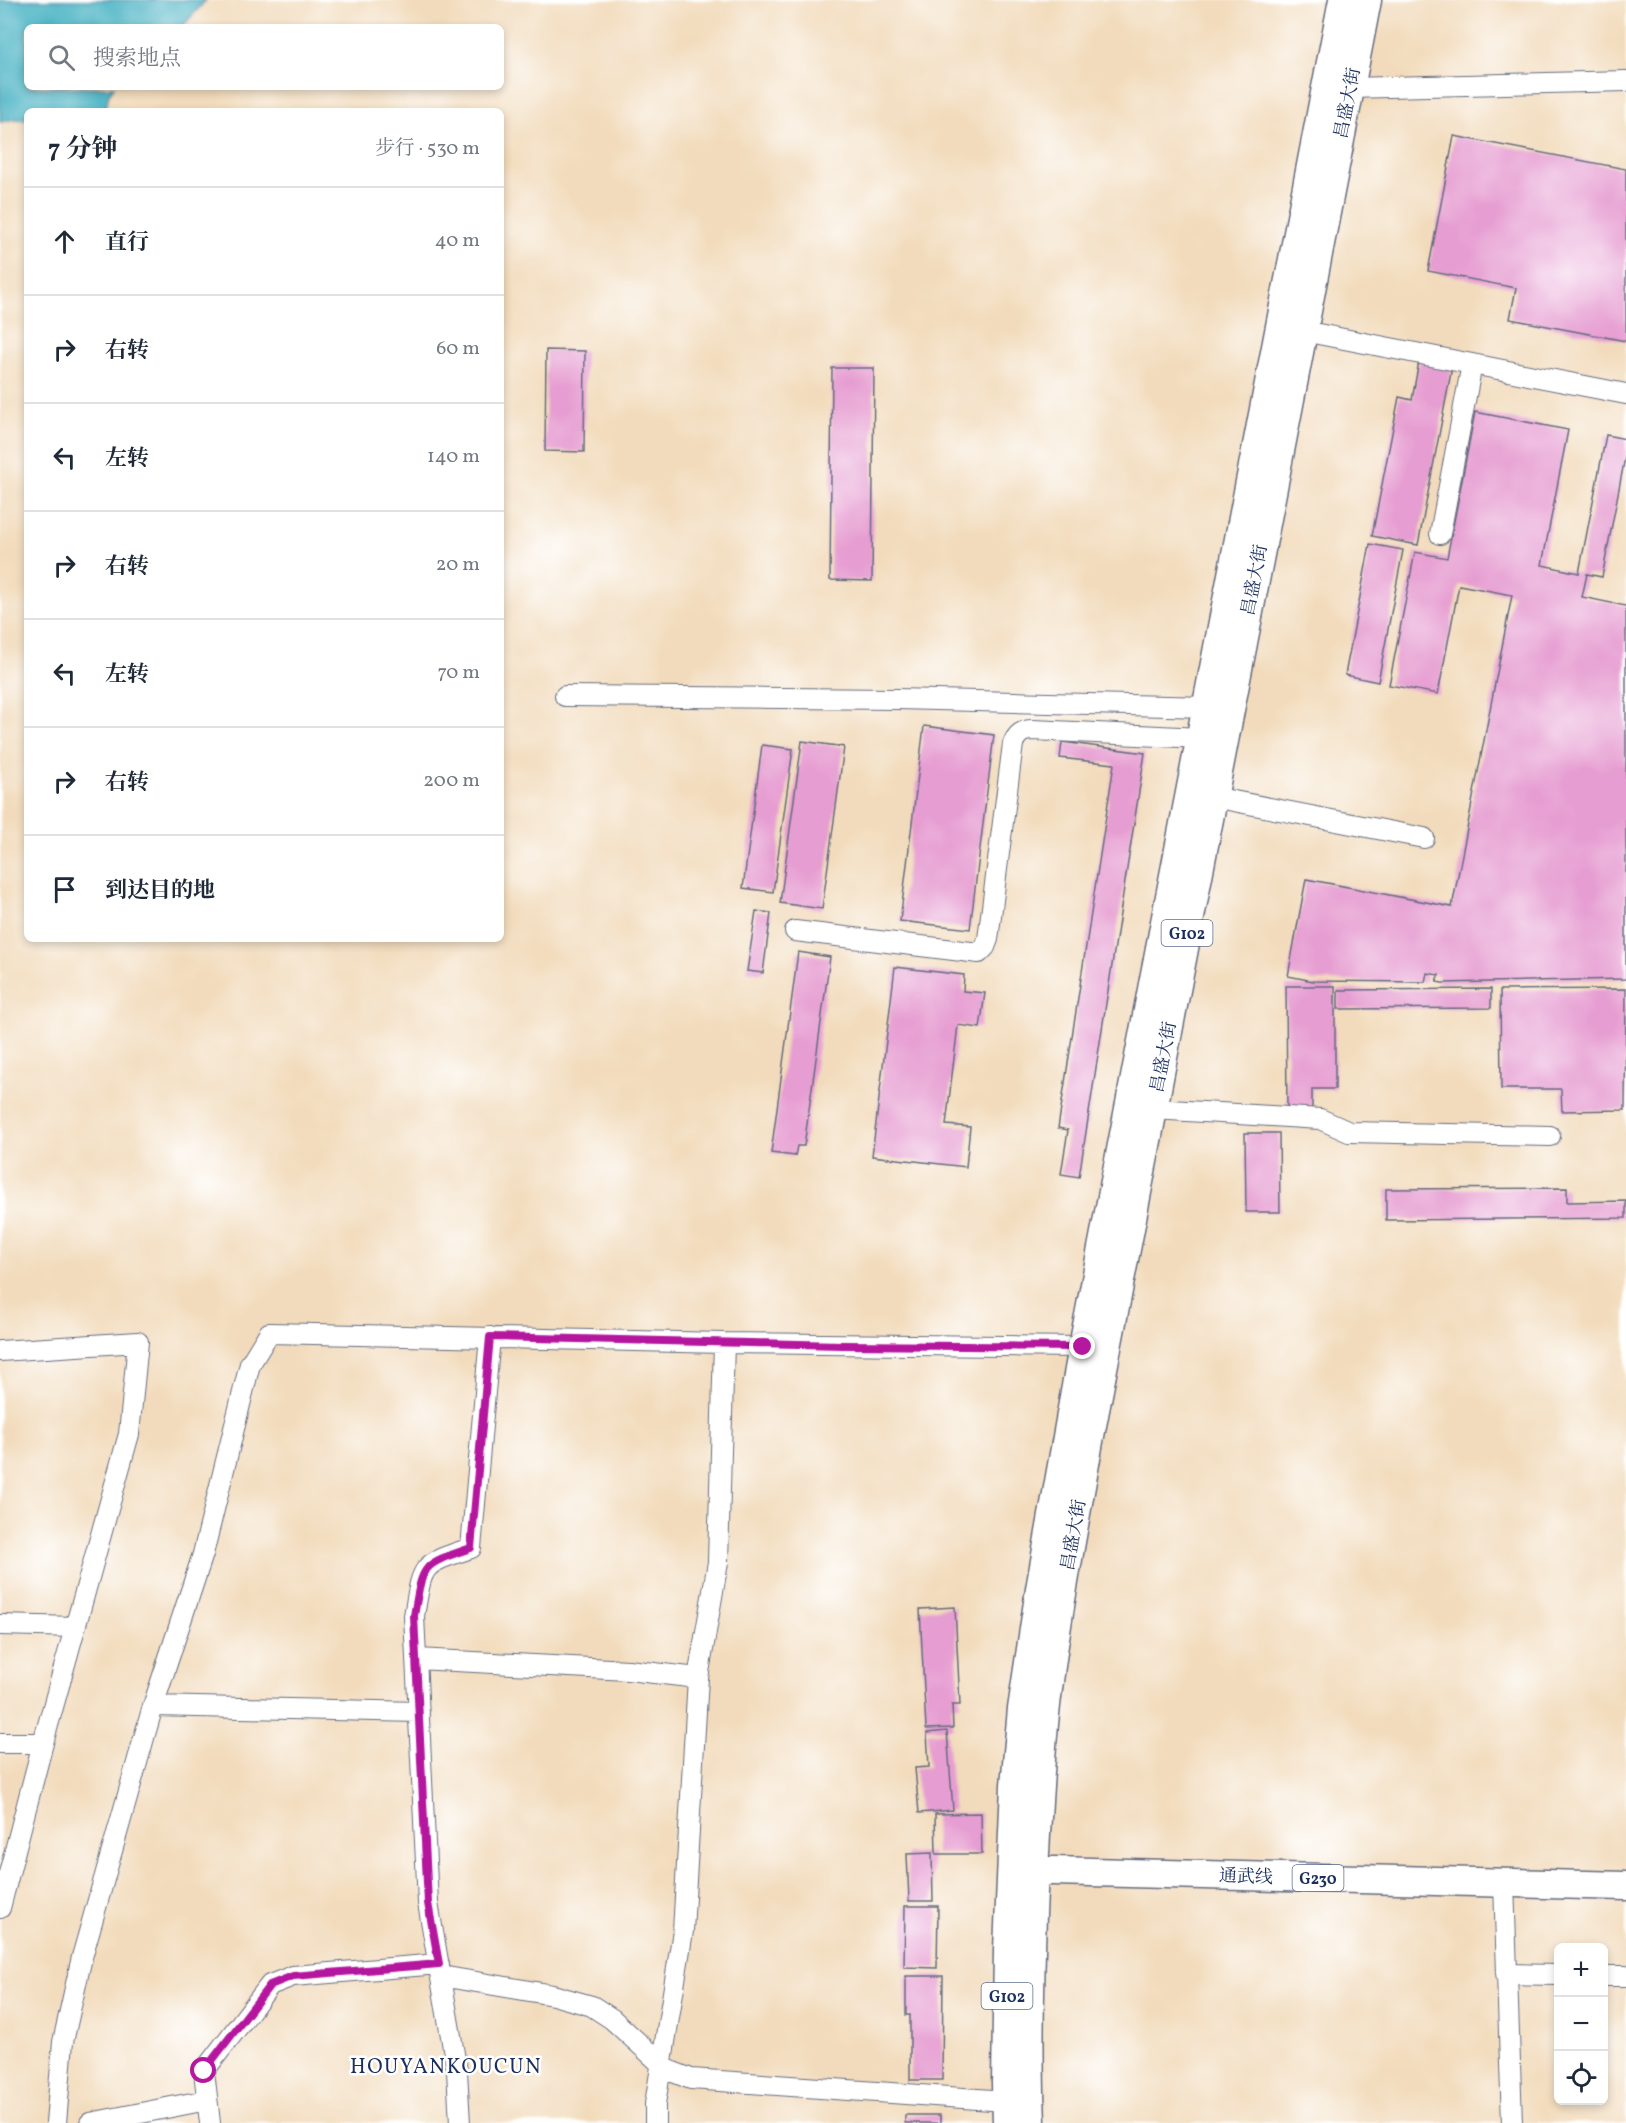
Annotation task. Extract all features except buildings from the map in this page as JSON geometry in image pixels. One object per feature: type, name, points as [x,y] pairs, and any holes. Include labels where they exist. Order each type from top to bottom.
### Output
[{"type":"highway","name":"昌盛大街","points":[[1031,2123],[1022,1870],[1015,1785],[1022,1709],[1040,1589],[1083,1347],[1343,0]]},
{"type":"highway","name":"昌盛大街","points":[[1007,2112],[1008,1950],[1038,1786],[1045,1712],[1062,1592],[1089,1441],[1367,0]]},
{"type":"highway","name":"通武线","points":[[1022,1870],[1626,1886]]},
{"type":"street","points":[[1350,88],[1626,81]]},
{"type":"street","points":[[1303,331],[1626,394]]},
{"type":"street","points":[[1440,534],[1472,364]]},
{"type":"street","points":[[565,696],[897,699],[1207,707]]},
{"type":"street","points":[[795,931],[979,953],[985,947],[988,939],[1013,744],[1017,736],[1024,730],[1033,730],[1201,738]]},
{"type":"street","points":[[1213,797],[1424,838]]},
{"type":"street","points":[[1153,1109],[1320,1119],[1349,1132],[1550,1136]]},
{"type":"street","points":[[56,2123],[63,2042],[82,1957],[153,1706],[203,1554],[250,1364],[269,1333],[724,1343],[1083,1347]]},
{"type":"street","points":[[460,2123],[457,2071],[428,1903],[414,1616],[420,1580],[426,1568],[435,1560],[471,1548],[490,1337]]},
{"type":"street","points":[[0,1351],[138,1342],[129,1434],[43,1743],[0,1908]]},
{"type":"street","points":[[655,2123],[655,2104],[683,1931],[698,1677],[718,1562],[724,1343]]},
{"type":"street","points":[[0,1625],[75,1627]]},
{"type":"street","points":[[417,1659],[628,1670],[698,1677]]},
{"type":"street","points":[[153,1706],[419,1712]]},
{"type":"street","points":[[0,1743],[43,1743]]},
{"type":"street","points":[[1504,1883],[1512,2123]]},
{"type":"street","points":[[210,2123],[204,2071],[270,1985],[293,1976],[440,1970],[592,2006],[612,2019],[662,2065],[679,2076],[703,2081],[1007,2112]]},
{"type":"street","points":[[1506,1974],[1554,1975]]},
{"type":"street","points":[[1608,1976],[1626,1976]]},
{"type":"street","points":[[99,2122],[207,2100]]},
{"type":"water","points":[[0,0],[206,0],[185,24],[24,24],[24,90],[112,90],[106,108],[24,108],[24,120],[0,122]]},
{"type":"district","name":"HOUYANKOUCUN","points":[[446,2066]]},
{"type":"route","points":[[204,2071],[270,1985],[293,1976],[439,1964],[428,1903],[414,1616],[420,1580],[426,1568],[435,1560],[471,1548],[490,1337],[842,1345],[1083,1347]]}]
